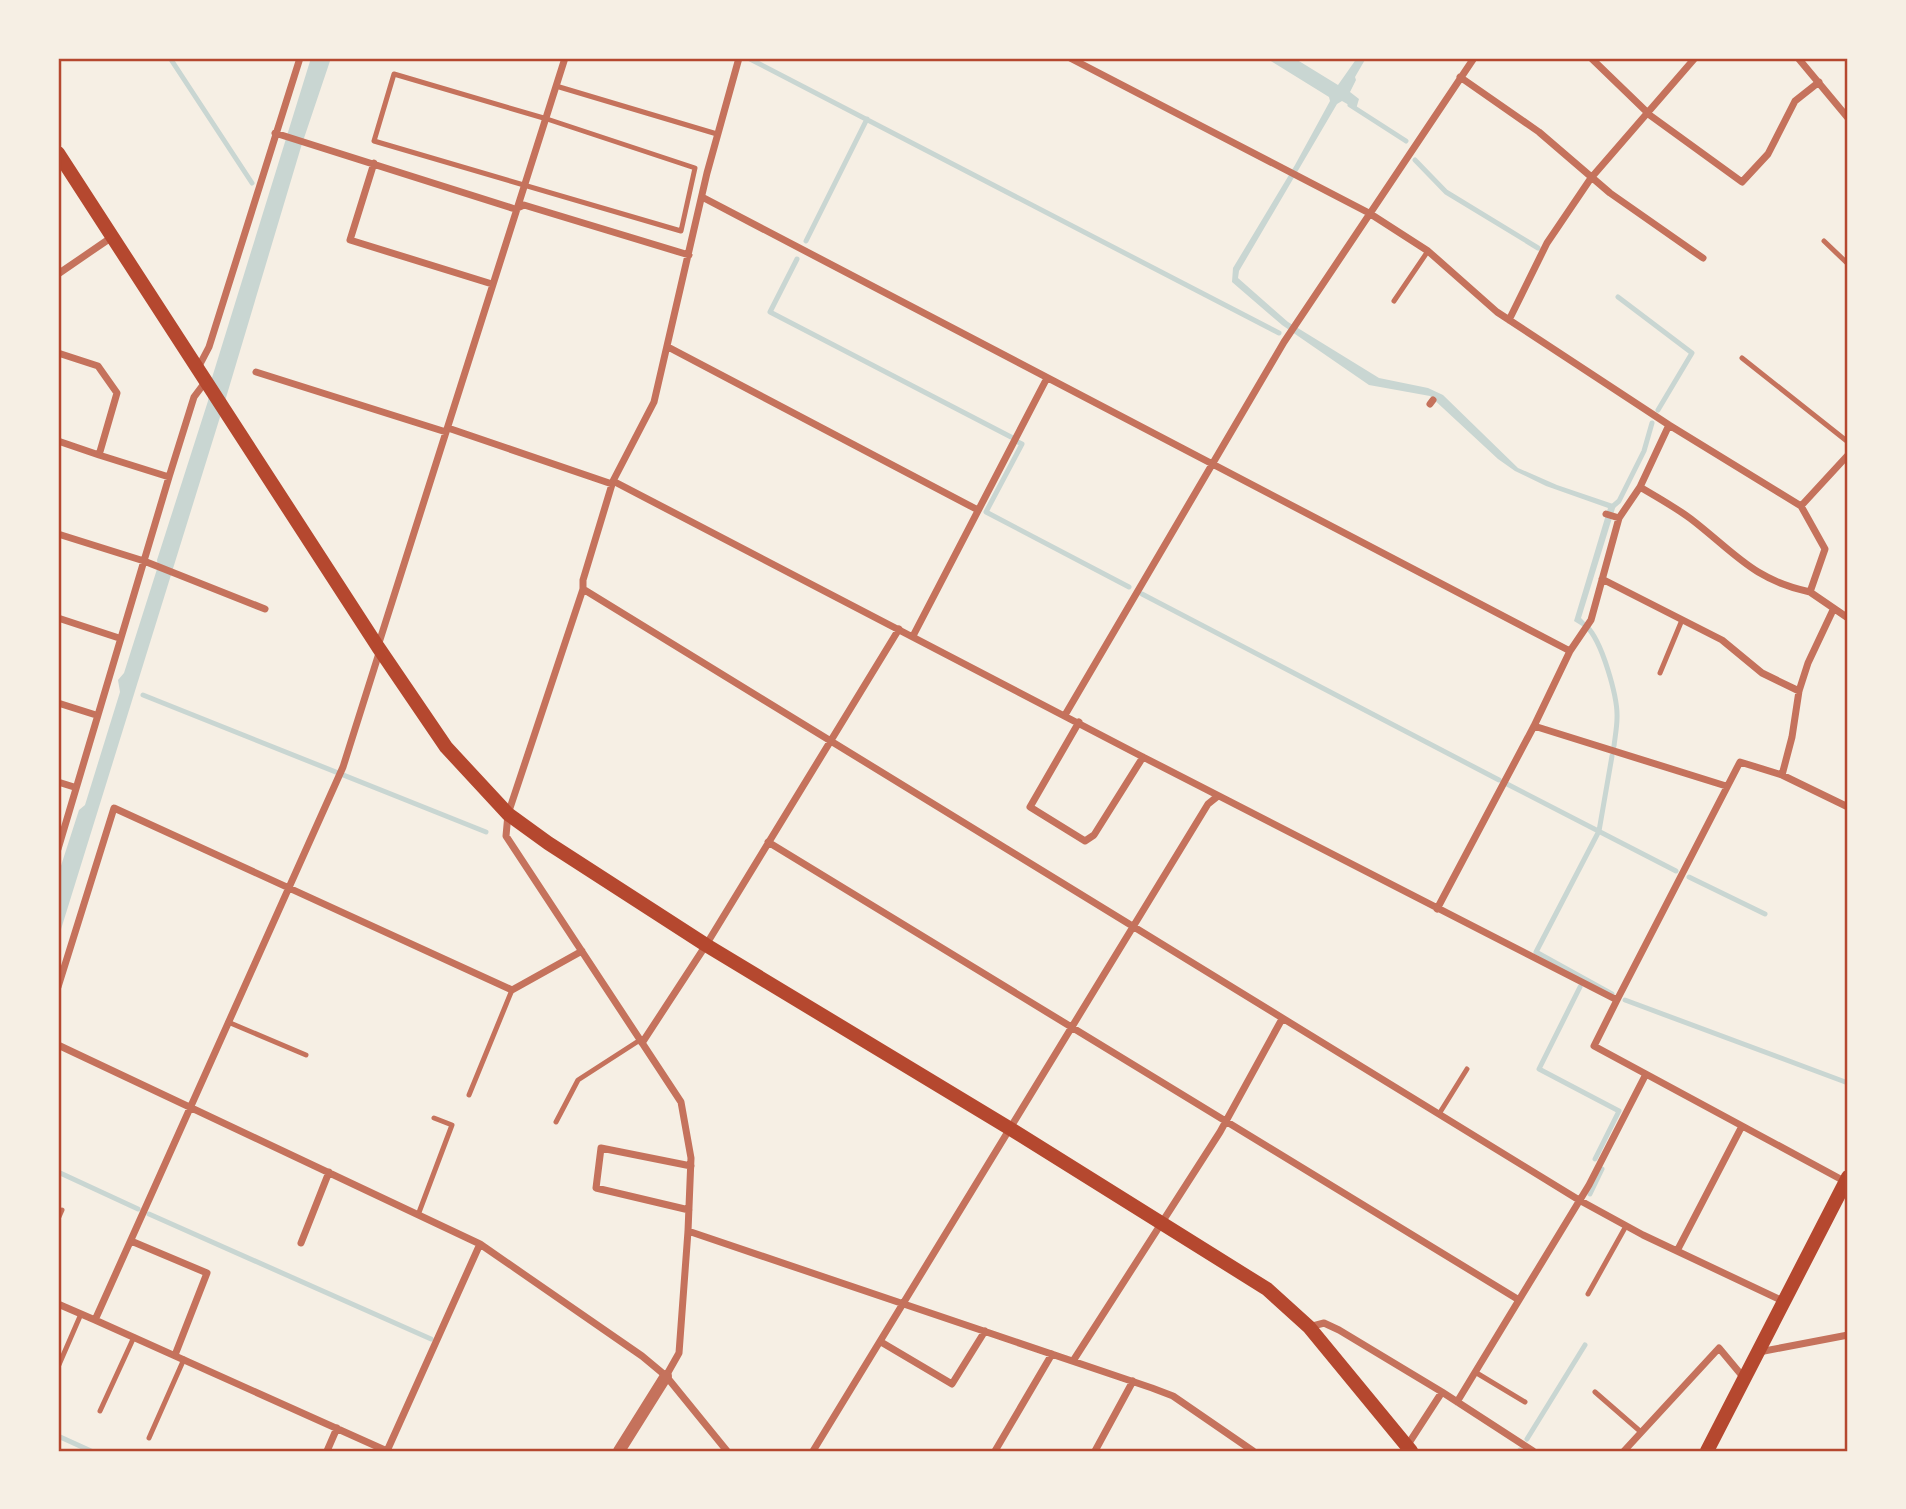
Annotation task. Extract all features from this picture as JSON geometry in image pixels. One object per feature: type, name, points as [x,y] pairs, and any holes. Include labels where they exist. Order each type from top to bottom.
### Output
[{"type":"main road","points":[[58,153],[446,747],[508,814],[548,843],[706,945],[1009,1128],[1267,1289],[1309,1326],[1409,1449]]},
{"type":"main road","points":[[1707,1451],[1847,1180]]},
{"type":"street","points":[[198,368],[209,347],[300,58]]},
{"type":"street","points":[[95,1320],[343,767],[515,209],[565,58]]},
{"type":"street","points":[[1070,58],[1369,214],[1428,251],[1497,312],[1669,425],[1801,506],[1825,549],[1810,592]]},
{"type":"street","points":[[1065,715],[1290,333],[1474,58]]},
{"type":"street","points":[[1591,58],[1651,116],[1742,182],[1768,154],[1795,102],[1819,82]]},
{"type":"street","points":[[1509,320],[1547,243],[1591,178],[1695,58]]},
{"type":"street","points":[[1798,58],[1848,118]]},
{"type":"street","points":[[619,1451],[679,1353],[691,1166],[681,1102],[506,836],[508,814],[583,589],[583,580],[613,482],[654,402],[735,59]]},
{"type":"street","points":[[1460,78],[1539,132],[1591,178],[1703,258]]},
{"type":"street","points":[[278,134],[515,209],[524,205],[689,255]]},
{"type":"street","points":[[374,163],[349,240],[492,284]]},
{"type":"street","points":[[702,197],[1570,651]]},
{"type":"street","points":[[58,274],[112,237]]},
{"type":"street","points":[[668,347],[978,510]]},
{"type":"street","points":[[58,353],[98,366],[117,393],[99,455]]},
{"type":"street","points":[[256,372],[613,482],[1617,1000]]},
{"type":"street","points":[[913,636],[1047,377]]},
{"type":"street","points":[[58,849],[119,638],[147,563],[169,477],[194,397],[207,380]]},
{"type":"street","points":[[1437,909],[1534,726],[1570,651],[1587,627],[1602,579],[1613,516],[1640,487],[1669,425]]},
{"type":"street","points":[[58,441],[169,477]]},
{"type":"street","points":[[1801,506],[1848,455]]},
{"type":"street","points":[[1640,487],[1689,517],[1759,575],[1791,588],[1810,592],[1848,618]]},
{"type":"street","points":[[58,534],[147,563],[265,609]]},
{"type":"street","points":[[1602,579],[1722,640],[1768,677],[1799,691]]},
{"type":"street","points":[[583,589],[1579,1200],[1676,1251],[1784,1302]]},
{"type":"street","points":[[1782,775],[1792,737],[1799,691],[1808,663],[1833,610]]},
{"type":"street","points":[[58,618],[119,638]]},
{"type":"street","points":[[641,1041],[706,945],[899,629]]},
{"type":"street","points":[[58,703],[96,715]]},
{"type":"street","points":[[1079,722],[1030,807],[1086,841],[1094,835],[1143,757]]},
{"type":"street","points":[[1534,726],[1726,786]]},
{"type":"street","points":[[1847,1180],[1594,1046],[1740,762],[1782,775],[1848,807]]},
{"type":"street","points":[[58,782],[74,787]]},
{"type":"street","points":[[813,1451],[1208,804],[1218,796]]},
{"type":"street","points":[[58,986],[114,808],[512,990],[582,951]]},
{"type":"street","points":[[768,842],[1518,1300]]},
{"type":"street","points":[[1073,1361],[1220,1132],[1282,1019]]},
{"type":"street","points":[[58,1045],[480,1244],[666,1376],[727,1451]]},
{"type":"street","points":[[1457,1402],[1579,1200],[1646,1074]]},
{"type":"street","points":[[1676,1251],[1742,1126]]},
{"type":"street","points":[[689,1210],[596,1188],[601,1148],[691,1166]]},
{"type":"street","points":[[301,1243],[329,1172]]},
{"type":"street","points":[[688,1231],[1173,1396],[1253,1451]]},
{"type":"street","points":[[131,1241],[207,1273],[175,1355]]},
{"type":"street","points":[[58,1304],[387,1451],[480,1244]]},
{"type":"street","points":[[1309,1326],[1324,1323],[1339,1330],[1533,1451]]},
{"type":"street","points":[[881,1342],[952,1384],[985,1331]]},
{"type":"street","points":[[1758,1352],[1848,1335]]},
{"type":"street","points":[[1624,1451],[1719,1348],[1744,1379]]},
{"type":"street","points":[[995,1451],[1052,1354]]},
{"type":"street","points":[[1095,1451],[1133,1381]]},
{"type":"street","points":[[1409,1449],[1442,1392]]},
{"type":"street","points":[[327,1451],[337,1428]]},
{"type":"lane","points":[[394,74],[547,119],[695,168],[681,231],[374,141],[394,74]]},
{"type":"lane","points":[[556,86],[717,134]]},
{"type":"lane","points":[[1824,241],[1848,264]]},
{"type":"lane","points":[[1394,301],[1428,251]]},
{"type":"lane","points":[[1742,358],[1848,442]]},
{"type":"lane","points":[[1660,673],[1682,620]]},
{"type":"lane","points":[[469,1095],[512,990]]},
{"type":"lane","points":[[228,1022],[306,1055]]},
{"type":"lane","points":[[556,1122],[578,1080],[641,1041]]},
{"type":"lane","points":[[1439,1114],[1467,1069]]},
{"type":"lane","points":[[418,1215],[452,1125],[434,1118]]},
{"type":"lane","points":[[58,1219],[62,1210]]},
{"type":"lane","points":[[1588,1294],[1626,1226]]},
{"type":"lane","points":[[58,1367],[81,1314]]},
{"type":"lane","points":[[100,1411],[134,1337]]},
{"type":"lane","points":[[149,1438],[184,1359]]},
{"type":"lane","points":[[1475,1372],[1525,1402]]},
{"type":"lane","points":[[1595,1392],[1642,1432]]},
{"type":"shaded area","points":[[311,58],[331,58],[301,147],[58,939],[58,875],[79,810],[85,805],[120,692],[118,680],[124,673],[158,566],[157,560],[208,401],[211,381]]},
{"type":"shaded area","points":[[1266,58],[1294,58],[1338,85],[1357,58],[1366,58],[1350,92],[1359,99],[1356,109],[1342,101],[1337,104],[1239,271],[1238,278],[1288,322],[1379,378],[1428,388],[1443,395],[1518,468],[1557,485],[1616,505],[1581,618],[1592,629],[1590,631],[1574,621],[1608,508],[1546,486],[1515,471],[1498,459],[1430,396],[1369,385],[1282,325],[1232,282],[1233,268],[1330,101],[1329,97]]},
{"type":"waterway","points":[[170,58],[252,183]]},
{"type":"waterway","points":[[750,59],[1279,333]]},
{"type":"waterway","points":[[1350,105],[1406,141]]},
{"type":"waterway","points":[[806,241],[867,119]]},
{"type":"waterway","points":[[1415,160],[1446,192],[1538,248]]},
{"type":"waterway","points":[[797,259],[770,312],[1011,437]]},
{"type":"waterway","points":[[1618,297],[1692,353],[1658,410]]},
{"type":"waterway","points":[[1612,507],[1619,501],[1644,451],[1652,423]]},
{"type":"waterway","points":[[1018,442],[1022,444],[986,512],[1129,587]]},
{"type":"waterway","points":[[1142,594],[1499,780]]},
{"type":"waterway","points":[[1586,626],[1598,643],[1612,684],[1617,709],[1614,746]]},
{"type":"waterway","points":[[143,695],[486,832]]},
{"type":"waterway","points":[[1612,756],[1599,831],[1536,952],[1612,994]]},
{"type":"waterway","points":[[1507,784],[1676,871]]},
{"type":"waterway","points":[[1689,877],[1765,914]]},
{"type":"waterway","points":[[1580,987],[1539,1069],[1619,1111],[1595,1159]]},
{"type":"waterway","points":[[1625,1000],[1848,1083]]},
{"type":"waterway","points":[[1590,1194],[1602,1169]]},
{"type":"waterway","points":[[58,1172],[138,1209]]},
{"type":"waterway","points":[[149,1214],[431,1339]]},
{"type":"waterway","points":[[1527,1439],[1585,1345]]},
{"type":"waterway","points":[[58,1436],[91,1451]]}]
